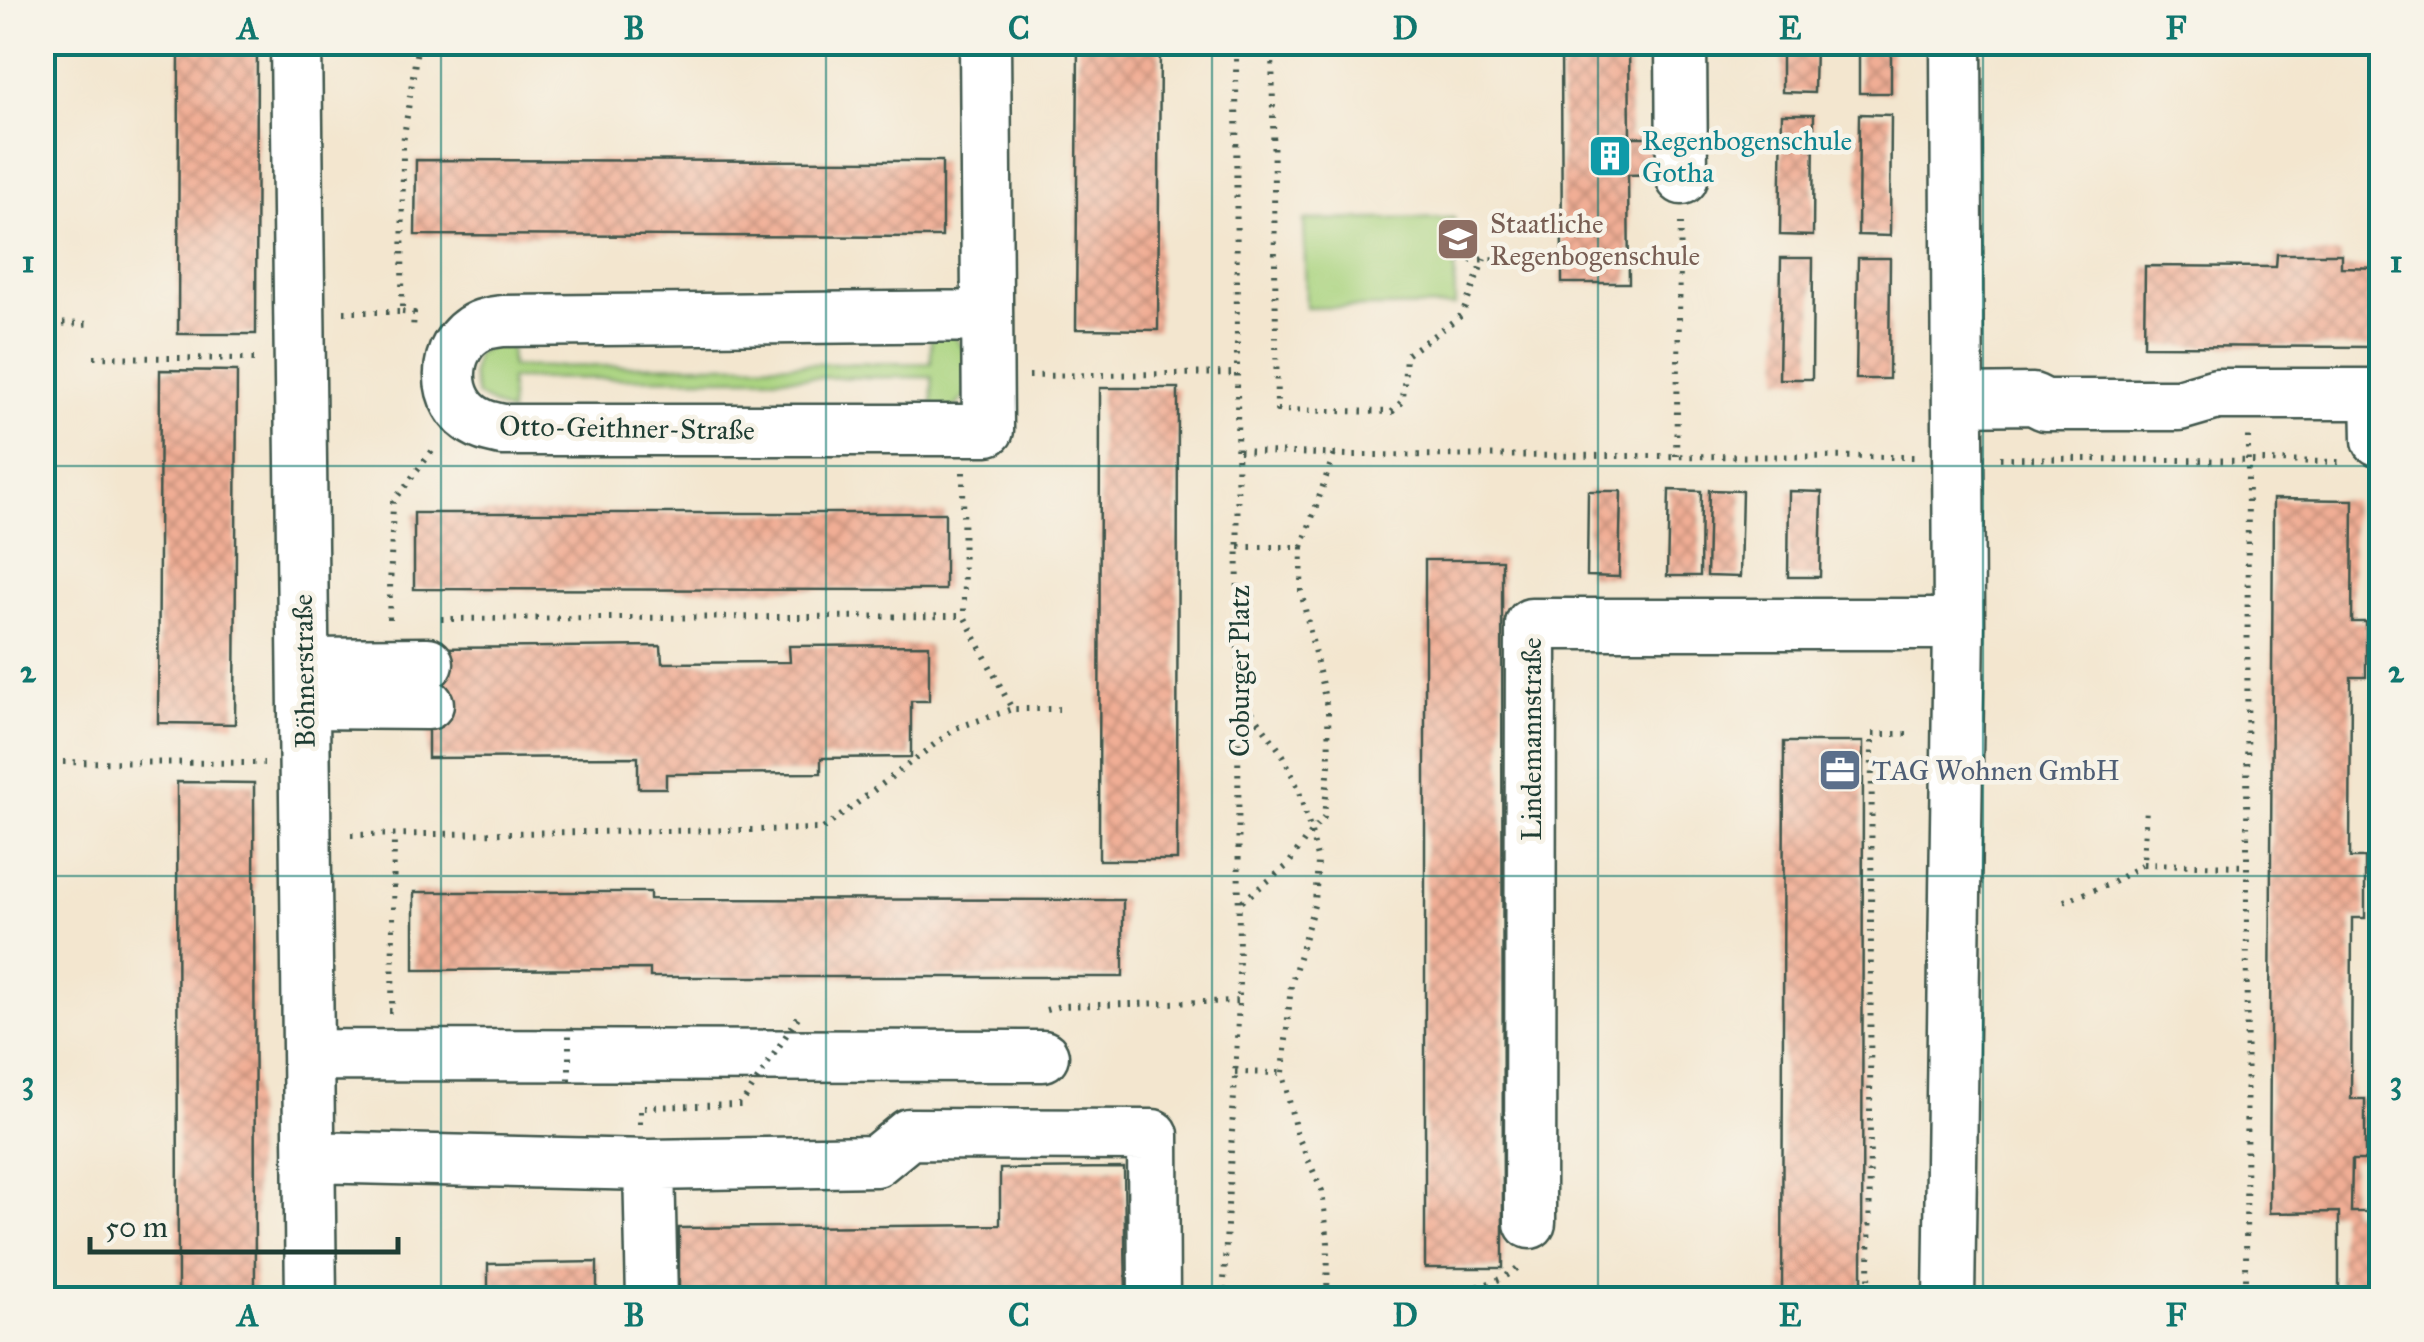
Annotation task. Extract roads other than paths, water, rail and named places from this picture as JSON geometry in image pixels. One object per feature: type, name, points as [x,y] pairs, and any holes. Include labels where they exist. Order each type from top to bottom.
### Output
[{"type":"street","name":"Böhnerstraße","points":[[296,42],[310,1300]]},
{"type":"street","points":[[986,42],[986,316]]},
{"type":"street","points":[[1681,42],[1682,179]]},
{"type":"street","points":[[1949,1300],[1959,624],[1956,42]]},
{"type":"street","name":"Otto-Geithner-Straße","points":[[986,316],[988,377],[975,430],[502,430],[476,423],[456,403],[448,376],[454,350],[477,327],[503,321],[986,316]]},
{"type":"street","points":[[1958,400],[2032,399],[2045,405],[2179,405],[2217,394],[2377,394],[2361,451]]},
{"type":"street","name":"Lindemannstraße","points":[[1530,1223],[1530,624],[1959,624]]},
{"type":"street","points":[[304,684],[428,662]]},
{"type":"street","points":[[308,1055],[1043,1056]]},
{"type":"street","points":[[309,1157],[649,1165],[876,1161],[909,1134],[1153,1135],[1154,1300]]},
{"type":"street","points":[[649,1165],[652,1300]]},
{"type":"place","name":"Regenbogenschule Gotha","points":[[1610,156]]},
{"type":"place","name":"Staatliche Regenbogenschule","points":[[1458,239]]},
{"type":"place","name":"TAG Wohnen GmbH","points":[[1840,770]]}]
